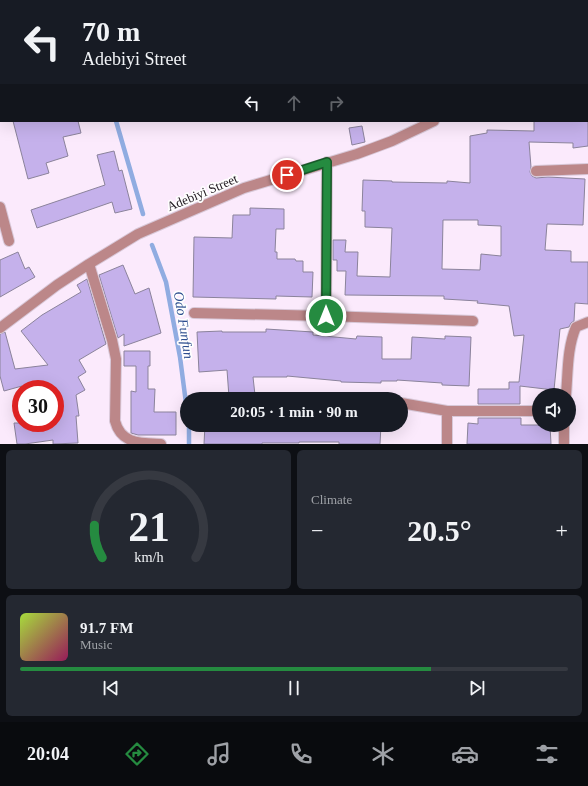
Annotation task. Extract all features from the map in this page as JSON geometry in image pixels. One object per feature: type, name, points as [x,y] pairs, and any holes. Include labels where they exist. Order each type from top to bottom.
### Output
[{"type":"street","name":"Adebiyi Street","points":[[0,328],[57,285],[138,234],[244,188],[357,154],[392,141],[432,122]]},
{"type":"street","points":[[326,316],[327,162]]},
{"type":"street","points":[[536,171],[588,169]]},
{"type":"street","points":[[0,207],[9,241]]},
{"type":"street","points":[[89,264],[112,340],[116,359],[115,421],[117,428],[121,435],[129,440],[161,444]]},
{"type":"street","points":[[194,313],[473,321]]},
{"type":"street","points":[[567,388],[570,344],[573,333],[576,326],[588,322]]},
{"type":"street","points":[[408,404],[447,410],[532,411]]},
{"type":"street","points":[[447,410],[447,444]]},
{"type":"street","points":[[564,432],[564,444]]},
{"type":"building","points":[[13,122],[78,122],[81,133],[63,137],[68,156],[46,163],[49,173],[28,179]]},
{"type":"building","points":[[534,122],[588,122],[588,146],[573,148],[573,143],[529,142],[530,172],[532,176],[536,178],[548,177],[585,179],[583,225],[547,224],[545,250],[571,251],[571,262],[588,262],[588,304],[575,303],[574,321],[569,327],[560,329],[554,388],[520,386],[520,404],[478,404],[478,389],[509,389],[509,382],[519,382],[524,335],[514,336],[509,306],[477,303],[478,301],[444,299],[444,296],[345,295],[346,271],[337,271],[337,260],[333,260],[333,240],[346,240],[345,252],[358,252],[357,276],[390,277],[392,228],[365,227],[365,211],[362,211],[363,180],[447,183],[447,181],[470,183],[470,136],[487,133],[487,130],[534,131]],"holes":[[[443,220],[478,220],[478,225],[501,226],[501,256],[481,254],[480,270],[442,269]]]},
{"type":"building","points":[[362,126],[365,142],[352,145],[349,128]]},
{"type":"building","points":[[114,151],[119,171],[122,170],[132,209],[115,213],[112,202],[37,228],[31,210],[105,185],[97,155]]},
{"type":"building","points":[[250,208],[284,209],[284,229],[276,229],[275,252],[277,252],[277,259],[295,259],[296,261],[303,261],[303,272],[313,272],[312,297],[276,296],[276,299],[193,297],[194,237],[232,238],[233,215],[250,215]]},
{"type":"building","points":[[18,252],[25,269],[29,267],[35,277],[0,297],[0,260]]},
{"type":"building","points":[[123,265],[135,294],[149,288],[161,333],[124,346],[124,334],[118,338],[99,275]]},
{"type":"building","points":[[87,279],[106,344],[79,360],[86,372],[78,377],[85,390],[76,395],[79,416],[76,416],[78,443],[53,444],[53,440],[17,444],[15,432],[64,432],[64,380],[12,380],[12,389],[4,391],[0,376],[0,334],[5,332],[15,369],[48,365],[21,331],[42,315],[81,292],[77,285]]},
{"type":"building","points":[[266,329],[313,332],[313,335],[356,339],[357,336],[382,337],[382,359],[411,359],[412,337],[445,339],[445,336],[471,337],[469,386],[442,385],[442,383],[397,380],[381,381],[381,383],[341,382],[287,376],[253,377],[255,392],[229,392],[227,370],[199,372],[197,332],[266,332]]},
{"type":"building","points":[[124,351],[150,351],[150,366],[148,366],[148,389],[155,389],[154,412],[176,412],[176,435],[138,435],[131,433],[131,391],[136,392],[136,366],[124,366]]},
{"type":"building","points":[[478,418],[521,418],[521,425],[532,425],[532,432],[550,432],[551,444],[467,444],[468,423],[478,424]]},
{"type":"building","points":[[205,432],[381,432],[380,444],[299,442],[262,444],[204,444]]},
{"type":"waterway","name":"Odo Funfun","points":[[116,122],[143,214]]},
{"type":"waterway","name":"Odo Funfun","points":[[152,245],[166,282],[180,357],[185,392]]},
{"type":"waterway","name":"Odo Funfun","points":[[189,432],[189,444]]},
{"type":"route","points":[[287,175],[327,162],[326,316]]}]
